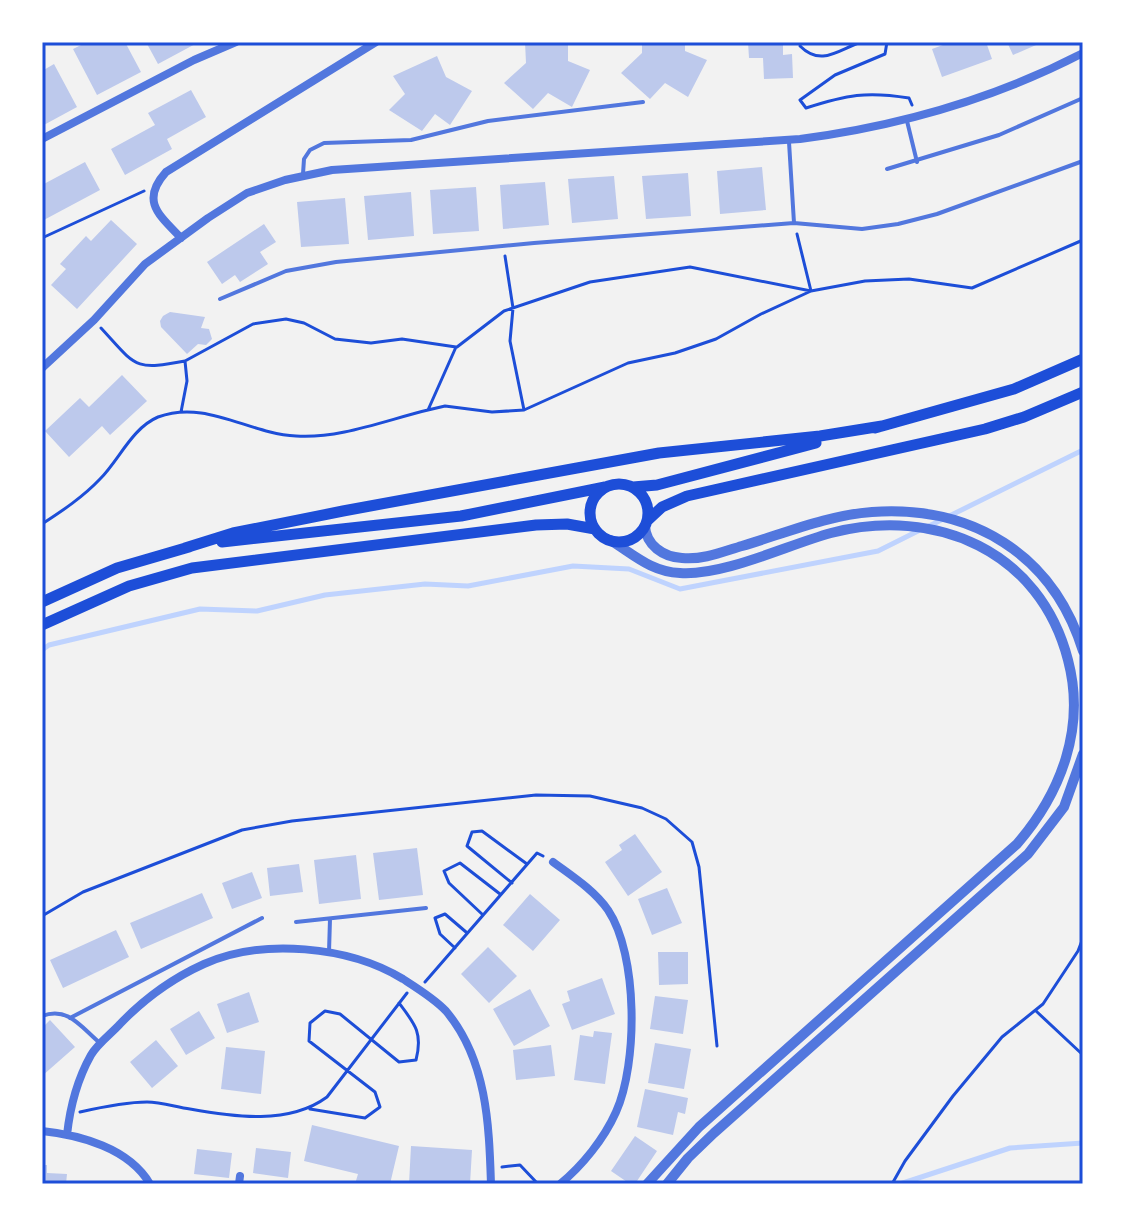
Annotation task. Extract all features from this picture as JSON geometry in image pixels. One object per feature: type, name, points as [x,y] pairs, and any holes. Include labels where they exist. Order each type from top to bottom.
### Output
[{"type":"main road","points":[[185,548],[492,511],[614,484],[633,487],[657,485],[1014,389],[1083,359]]},
{"type":"main road","points":[[42,625],[129,586],[192,568],[223,563],[335,552],[536,525],[567,524],[595,529],[610,540],[629,540],[637,536],[662,507],[687,496],[985,429],[1024,417],[1083,392]]},
{"type":"main road","points":[[42,602],[117,568],[233,533],[659,453],[820,436],[882,426]]},
{"type":"main road","points":[[595,529],[591,520],[592,501],[605,487]]},
{"type":"main road","points":[[633,487],[646,501],[646,523]]},
{"type":"street","points":[[42,139],[194,60],[236,42]]},
{"type":"street","points":[[181,238],[156,212],[153,199],[154,186],[166,172],[376,42]]},
{"type":"street","points":[[42,368],[94,320],[145,264],[247,193],[302,176],[332,170],[789,140],[850,133],[907,121],[1010,87],[1083,53]]},
{"type":"street","points":[[646,523],[649,542],[662,553],[681,558],[711,555],[821,522],[868,512],[913,513],[956,521],[974,527],[1012,548],[1043,575],[1065,606],[1083,651]]},
{"type":"street","points":[[610,540],[646,564],[680,573],[717,569],[827,534],[862,527],[922,528],[966,539],[1000,558],[1040,595],[1064,644],[1074,699],[1071,737],[1063,771],[1038,819],[1017,844],[699,1127],[647,1184]]},
{"type":"street","points":[[667,1184],[714,1133],[1028,854],[1064,807],[1083,754]]},
{"type":"street","points":[[553,862],[587,888],[607,909],[618,928],[623,938],[632,1009],[628,1066],[616,1112],[575,1171],[560,1184]]},
{"type":"street","points":[[67,1135],[76,1088],[92,1053],[133,1010],[170,982],[206,963],[248,952],[295,948],[380,965],[416,987],[445,1010],[463,1038],[480,1075],[488,1115],[491,1184]]},
{"type":"street","points":[[42,1131],[95,1143],[127,1158],[150,1184]]},
{"type":"lane","points":[[887,169],[999,135],[1083,98]]},
{"type":"lane","points":[[302,176],[304,159],[310,150],[324,143],[411,140],[488,121],[643,102]]},
{"type":"lane","points":[[907,121],[917,162]]},
{"type":"lane","points":[[789,140],[794,223]]},
{"type":"lane","points":[[220,299],[286,271],[336,262],[503,245],[794,223],[862,229],[898,224],[937,214],[1083,161]]},
{"type":"lane","points":[[296,922],[426,908]]},
{"type":"lane","points":[[70,1018],[262,918]]},
{"type":"lane","points":[[329,953],[330,919]]},
{"type":"lane","points":[[42,1016],[63,1012],[101,1044]]},
{"type":"path","points":[[801,42],[800,46],[809,55],[824,57],[861,42]]},
{"type":"path","points":[[887,42],[885,54],[835,75],[800,100],[806,108],[859,93],[886,94],[909,98],[919,117]]},
{"type":"path","points":[[42,238],[154,186]]},
{"type":"path","points":[[794,223],[811,291]]},
{"type":"path","points":[[42,524],[101,478],[124,447],[156,418],[181,412],[233,419],[294,436],[323,435],[445,406],[492,412],[524,410],[628,363],[675,353],[716,339],[811,291],[865,281],[909,279],[972,288],[1083,240]]},
{"type":"path","points":[[503,245],[513,308],[510,341],[524,410]]},
{"type":"path","points":[[428,410],[456,347],[504,311],[590,282],[690,267],[811,291]]},
{"type":"path","points":[[94,320],[132,361],[150,368],[185,361],[253,324],[286,319],[304,323],[335,339],[371,343],[402,339],[456,347]]},
{"type":"path","points":[[181,412],[187,381],[185,361]]},
{"type":"path","points":[[42,916],[83,892],[242,830],[292,821],[536,795],[590,796],[642,808],[666,819],[692,842],[699,867],[717,1046]]},
{"type":"path","points":[[512,883],[467,846],[472,832],[482,831],[527,864]]},
{"type":"path","points":[[69,1115],[99,1107],[149,1102],[237,1114],[283,1116],[306,1109],[327,1097],[399,1003],[455,948],[537,853],[553,862]]},
{"type":"path","points":[[483,915],[449,883],[444,871],[460,863],[501,895]]},
{"type":"path","points":[[455,948],[440,934],[435,918],[445,914],[468,933]]},
{"type":"path","points":[[892,1184],[905,1161],[953,1096],[1002,1037],[1043,1004],[1078,951],[1083,938]]},
{"type":"path","points":[[306,1109],[365,1118],[380,1107],[375,1092],[309,1041],[310,1023],[325,1011],[340,1014],[399,1062],[416,1060],[420,1046],[417,1027],[399,1003]]},
{"type":"path","points":[[1036,1010],[1083,1055]]},
{"type":"path","points":[[491,1169],[520,1165],[538,1184]]},
{"type":"building","points":[[87,42],[125,42],[141,72],[97,95],[73,49]]},
{"type":"building","points":[[146,42],[199,42],[158,64]]},
{"type":"building","points":[[525,42],[568,42],[568,61],[590,70],[572,107],[548,93],[533,109],[504,83],[526,63]]},
{"type":"building","points":[[642,42],[685,42],[685,51],[707,60],[688,97],[665,83],[650,99],[621,73],[642,53]]},
{"type":"building","points":[[748,42],[783,42],[783,55],[792,54],[793,78],[764,79],[763,58],[749,58]]},
{"type":"building","points":[[951,42],[986,42],[992,59],[942,77],[932,49]]},
{"type":"building","points":[[1007,42],[1043,42],[1013,55]]},
{"type":"building","points":[[437,56],[446,77],[472,91],[450,125],[435,114],[422,131],[389,110],[405,94],[393,76]]},
{"type":"building","points":[[54,64],[77,107],[42,126],[42,71]]},
{"type":"building","points":[[191,90],[206,117],[167,139],[172,149],[125,175],[111,149],[155,125],[148,113]]},
{"type":"building","points":[[85,162],[100,190],[42,221],[42,185]]},
{"type":"building","points":[[762,167],[766,210],[720,214],[717,171]]},
{"type":"building","points":[[688,173],[691,216],[646,219],[642,176]]},
{"type":"building","points":[[614,176],[618,219],[572,223],[568,179]]},
{"type":"building","points":[[545,182],[549,225],[503,229],[500,185]]},
{"type":"building","points":[[476,187],[479,231],[433,234],[430,190]]},
{"type":"building","points":[[411,192],[414,236],[368,240],[364,196]]},
{"type":"building","points":[[345,198],[349,244],[301,247],[297,202]]},
{"type":"building","points":[[111,220],[137,244],[77,309],[51,285],[66,269],[60,264],[86,236],[91,241]]},
{"type":"building","points":[[264,224],[276,242],[260,252],[268,264],[240,282],[235,275],[222,284],[207,262]]},
{"type":"building","points":[[170,312],[205,317],[201,328],[209,329],[212,339],[206,345],[198,344],[187,354],[161,327],[163,316]]},
{"type":"building","points":[[122,375],[147,401],[110,435],[102,426],[69,457],[45,431],[80,398],[89,407]]},
{"type":"building","points":[[635,834],[662,872],[628,896],[605,862],[622,850],[619,845]]},
{"type":"building","points":[[417,848],[423,895],[379,900],[373,853]]},
{"type":"building","points":[[356,855],[361,899],[319,904],[314,860]]},
{"type":"building","points":[[299,864],[303,892],[270,896],[267,868]]},
{"type":"building","points":[[252,872],[262,898],[232,909],[222,883]]},
{"type":"building","points":[[667,888],[682,923],[652,935],[638,899]]},
{"type":"building","points":[[202,893],[213,918],[141,949],[130,923]]},
{"type":"building","points":[[530,894],[560,920],[533,951],[503,925]]},
{"type":"building","points":[[116,930],[129,957],[63,988],[50,960]]},
{"type":"building","points":[[488,947],[517,976],[489,1003],[461,974]]},
{"type":"building","points":[[658,952],[688,952],[688,984],[659,985]]},
{"type":"building","points":[[602,978],[615,1014],[572,1030],[562,1004],[570,1001],[567,991]]},
{"type":"building","points":[[530,989],[550,1026],[514,1046],[493,1009]]},
{"type":"building","points":[[249,992],[259,1022],[227,1033],[217,1004]]},
{"type":"building","points":[[655,996],[688,1000],[683,1034],[650,1029]]},
{"type":"building","points":[[199,1011],[215,1038],[186,1055],[170,1029]]},
{"type":"building","points":[[50,1020],[75,1047],[42,1076],[42,1028]]},
{"type":"building","points":[[594,1031],[612,1033],[605,1084],[574,1080],[580,1035],[593,1037]]},
{"type":"building","points":[[156,1040],[178,1066],[152,1088],[130,1062]]},
{"type":"building","points":[[655,1043],[691,1049],[684,1089],[648,1083]]},
{"type":"building","points":[[551,1045],[555,1076],[516,1080],[513,1050]]},
{"type":"building","points":[[226,1047],[265,1051],[261,1094],[221,1089]]},
{"type":"building","points":[[645,1089],[688,1098],[685,1114],[678,1112],[673,1135],[637,1127]]},
{"type":"building","points":[[312,1125],[399,1146],[390,1184],[355,1184],[358,1174],[304,1161]]},
{"type":"building","points":[[635,1136],[657,1151],[635,1184],[630,1184],[611,1171]]},
{"type":"building","points":[[411,1146],[472,1150],[470,1184],[409,1184]]},
{"type":"building","points":[[256,1148],[291,1152],[288,1178],[253,1173]]},
{"type":"building","points":[[197,1149],[232,1153],[229,1178],[194,1174]]},
{"type":"building","points":[[42,1165],[47,1165],[47,1173],[67,1174],[66,1184],[42,1184]]},
{"type":"waterway","points":[[927,527],[1083,450]]},
{"type":"waterway","points":[[42,650],[49,645],[200,609],[257,611],[325,595],[425,584],[468,586],[573,566],[629,569],[680,589],[878,551],[918,531]]},
{"type":"waterway","points":[[900,1184],[1010,1148],[1083,1143]]}]
